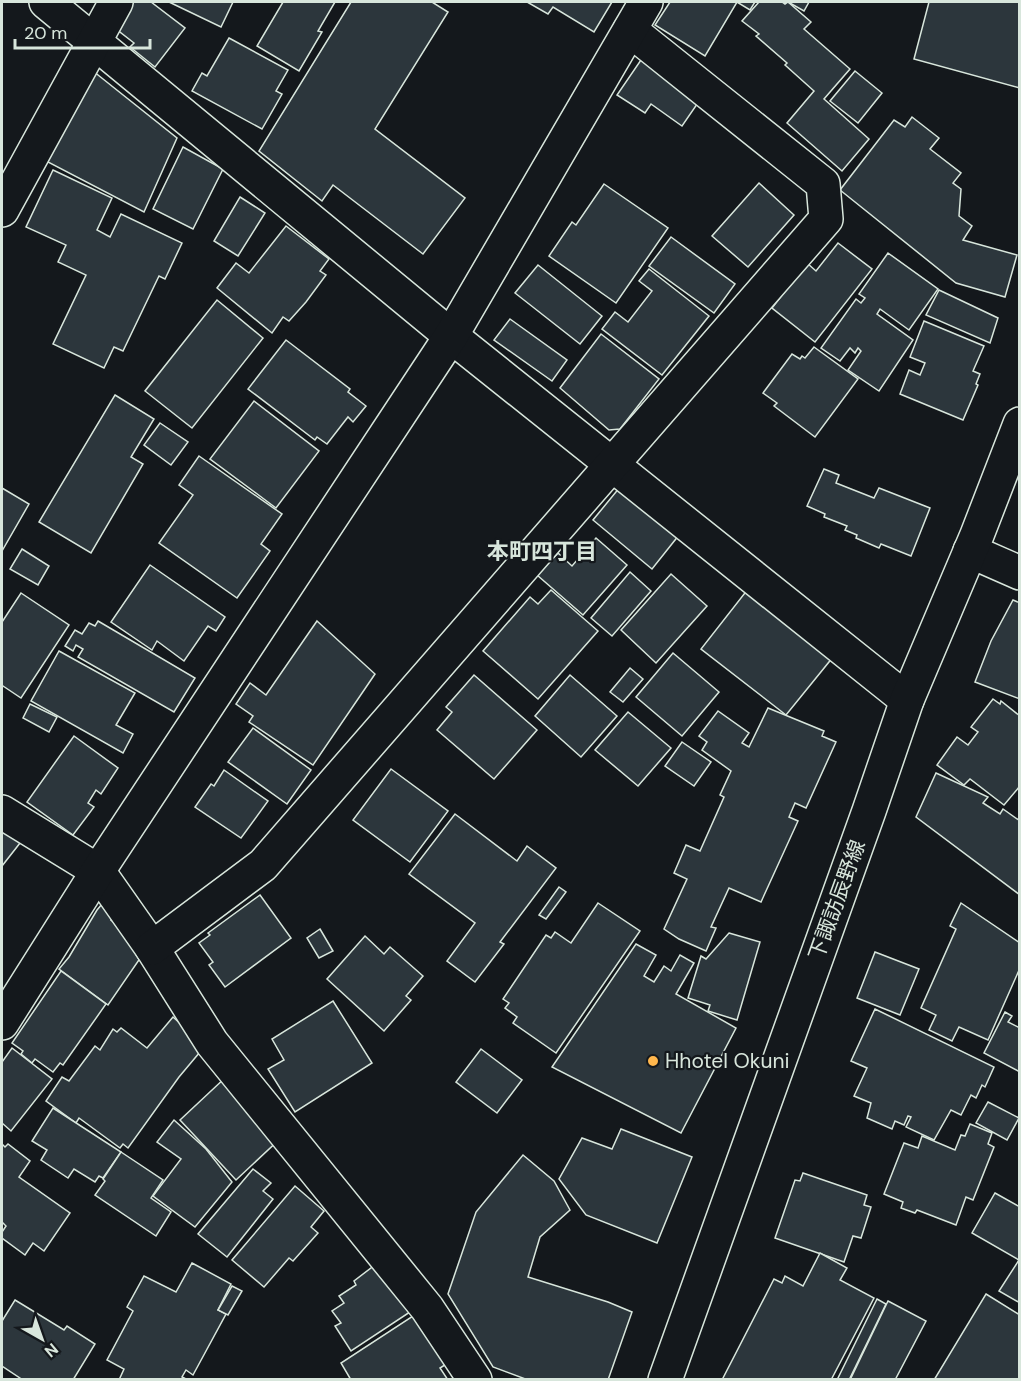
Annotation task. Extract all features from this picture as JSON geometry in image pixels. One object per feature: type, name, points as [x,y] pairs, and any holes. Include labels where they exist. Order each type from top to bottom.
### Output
[{"type":"street","points":[[46,2],[95,40],[451,336],[907,700]]},
{"type":"street","points":[[2,210],[116,2]]},
{"type":"street","points":[[2,1023],[99,871],[451,336],[646,2]]},
{"type":"street","points":[[152,948],[263,865],[826,219],[823,184],[630,30]]},
{"type":"street","name":"下諏訪辰野線","points":[[665,1380],[907,700],[970,551],[1020,424]]},
{"type":"street","points":[[970,551],[1020,573]]},
{"type":"street","points":[[2,812],[99,871],[152,948],[212,1043],[427,1308],[475,1380]]},
{"type":"building","points":[[129,2],[151,2],[185,28],[155,67],[130,47],[134,43],[111,25]]},
{"type":"building","points":[[169,2],[233,2],[221,27]]},
{"type":"building","points":[[283,2],[335,2],[318,31],[322,32],[299,71],[257,46]]},
{"type":"building","points":[[351,2],[432,2],[448,12],[375,129],[465,198],[423,254],[333,185],[322,201],[259,151]]},
{"type":"building","points":[[527,2],[612,2],[594,32],[553,7],[548,14]]},
{"type":"building","points":[[670,2],[737,2],[705,56],[655,25]]},
{"type":"building","points":[[737,2],[755,2],[750,10]]},
{"type":"building","points":[[759,2],[785,4],[788,2],[811,22],[804,29],[850,69],[824,99],[869,139],[842,171],[787,123],[814,91],[756,36],[759,34],[742,21]]},
{"type":"building","points":[[788,2],[809,2],[804,11]]},
{"type":"building","points":[[929,2],[1020,2],[1020,88],[914,59]]},
{"type":"building","points":[[229,38],[288,70],[276,91],[282,94],[262,129],[192,91],[202,73],[207,76]]},
{"type":"building","points":[[643,57],[702,97],[682,126],[651,104],[645,113],[617,95]]},
{"type":"building","points":[[93,71],[177,138],[144,212],[46,161]]},
{"type":"building","points":[[855,71],[882,93],[858,123],[830,101]]},
{"type":"building","points":[[912,117],[939,138],[930,149],[961,173],[953,183],[961,189],[959,216],[972,226],[963,240],[1017,255],[1005,297],[956,283],[840,190],[894,120],[905,127]]},
{"type":"building","points":[[183,147],[223,169],[193,229],[153,209]]},
{"type":"building","points":[[53,170],[112,198],[97,230],[110,237],[121,214],[182,243],[165,279],[159,276],[123,351],[114,347],[104,368],[53,344],[86,275],[58,262],[66,245],[26,227]]},
{"type":"building","points":[[759,183],[794,215],[748,267],[712,236]]},
{"type":"building","points":[[604,184],[668,228],[616,303],[549,256],[572,222],[576,225]]},
{"type":"building","points":[[240,197],[265,213],[238,256],[214,241]]},
{"type":"building","points":[[286,226],[329,259],[320,271],[326,275],[306,302],[289,321],[283,317],[272,333],[217,288],[236,263],[249,273]]},
{"type":"building","points":[[671,237],[735,284],[714,313],[649,266]]},
{"type":"building","points":[[838,243],[872,269],[815,342],[772,308],[807,263],[816,271]]},
{"type":"building","points":[[888,253],[938,289],[909,330],[880,309],[877,314],[913,340],[879,391],[848,370],[861,351],[858,348],[855,353],[850,348],[840,361],[821,348],[856,299],[861,303],[865,298],[859,294]]},
{"type":"building","points":[[538,265],[602,316],[580,344],[515,293]]},
{"type":"building","points":[[649,269],[709,316],[662,375],[602,329],[615,312],[628,322],[652,291],[639,281]]},
{"type":"building","points":[[939,290],[998,318],[990,343],[926,315]]},
{"type":"building","points":[[217,300],[263,338],[192,428],[145,391]]},
{"type":"building","points":[[510,319],[567,360],[552,381],[494,340]]},
{"type":"building","points":[[924,321],[984,346],[973,371],[980,374],[976,384],[978,385],[963,420],[900,394],[909,370],[920,375],[925,363],[910,357]]},
{"type":"building","points":[[601,334],[659,379],[620,429],[609,430],[560,388]]},
{"type":"building","points":[[286,340],[350,389],[348,392],[366,406],[353,422],[348,417],[327,444],[317,437],[315,440],[248,389]]},
{"type":"building","points":[[814,347],[858,379],[815,437],[774,406],[777,403],[763,393],[792,354],[800,359],[802,356],[805,358]]},
{"type":"building","points":[[115,395],[154,419],[131,457],[143,464],[91,553],[39,522]]},
{"type":"building","points":[[254,401],[319,451],[276,508],[210,459]]},
{"type":"building","points":[[160,423],[188,442],[171,465],[144,445]]},
{"type":"building","points":[[199,456],[282,514],[261,544],[270,551],[237,598],[159,543],[193,495],[179,485]]},
{"type":"building","points":[[824,469],[839,475],[836,483],[874,498],[879,488],[930,508],[911,556],[881,544],[879,548],[856,538],[857,535],[845,530],[847,526],[824,517],[825,514],[807,506]]},
{"type":"building","points":[[620,487],[679,535],[652,569],[593,520]]},
{"type":"building","points":[[2,488],[29,504],[2,551]]},
{"type":"building","points":[[596,538],[627,565],[583,615],[537,575],[558,553],[572,566]]},
{"type":"building","points":[[22,549],[49,566],[38,585],[10,569]]},
{"type":"building","points":[[150,565],[225,617],[216,631],[208,626],[184,661],[157,641],[152,650],[111,622]]},
{"type":"building","points":[[630,572],[651,591],[612,636],[591,618]]},
{"type":"building","points":[[671,574],[707,606],[656,663],[621,630]]},
{"type":"building","points":[[748,589],[833,657],[786,715],[701,649]]},
{"type":"building","points":[[551,590],[598,631],[538,699],[483,651],[530,597],[538,604]]},
{"type":"building","points":[[21,593],[69,625],[21,698],[3,686],[2,688],[2,622]]},
{"type":"building","points":[[1013,600],[1020,603],[1020,699],[975,682],[991,641]]},
{"type":"building","points":[[98,621],[195,678],[174,712],[78,657],[83,649],[76,645],[73,651],[65,646],[75,630],[82,634],[89,623],[95,626]]},
{"type":"building","points":[[317,621],[375,674],[313,765],[249,722],[253,716],[236,704],[250,683],[266,695]]},
{"type":"building","points":[[59,651],[135,693],[116,725],[133,734],[123,753],[31,701]]},
{"type":"building","points":[[673,653],[719,692],[682,736],[636,697]]},
{"type":"building","points":[[630,668],[643,679],[623,702],[610,692]]},
{"type":"building","points":[[474,675],[537,730],[494,779],[437,730],[452,712],[446,707]]},
{"type":"building","points":[[570,675],[617,716],[581,757],[535,716]]},
{"type":"building","points":[[993,699],[1000,704],[1001,701],[1020,716],[1020,786],[1004,805],[970,779],[964,785],[937,765],[957,737],[968,745],[978,732],[971,727]]},
{"type":"building","points":[[30,704],[57,717],[49,732],[23,718]]},
{"type":"building","points":[[768,708],[824,731],[822,736],[836,742],[806,808],[795,803],[789,817],[798,821],[761,902],[729,888],[711,927],[716,928],[706,951],[679,939],[664,929],[687,879],[674,873],[686,845],[700,851],[724,797],[720,795],[731,771],[702,750],[707,742],[699,736],[718,711],[749,733],[742,743],[749,747]]},
{"type":"building","points":[[628,712],[671,748],[638,786],[595,750]]},
{"type":"building","points":[[253,728],[311,770],[287,804],[228,762]]},
{"type":"building","points":[[74,736],[118,768],[101,794],[96,790],[88,803],[94,807],[73,835],[27,802]]},
{"type":"building","points":[[682,742],[711,762],[694,786],[665,766]]},
{"type":"building","points":[[391,769],[448,811],[410,862],[353,820]]},
{"type":"building","points":[[224,770],[268,801],[241,838],[195,807],[211,784],[214,786]]},
{"type":"building","points":[[936,773],[988,797],[983,803],[1000,814],[1003,809],[1020,821],[1020,895],[916,817]]},
{"type":"building","points":[[455,814],[517,861],[527,846],[556,868],[500,942],[504,944],[475,982],[447,961],[475,923],[409,874]]},
{"type":"building","points":[[2,828],[20,843],[2,866]]},
{"type":"building","points":[[559,887],[566,892],[546,919],[539,915]]},
{"type":"building","points":[[260,895],[291,938],[225,987],[209,965],[213,962],[199,943],[210,935],[208,933]]},
{"type":"building","points":[[598,903],[640,931],[556,1053],[513,1023],[517,1017],[505,1008],[509,1003],[503,999],[546,935],[551,938],[555,932],[571,943]]},
{"type":"building","points":[[961,903],[1020,943],[1020,968],[988,1040],[959,1027],[952,1041],[929,1030],[936,1015],[921,1008],[956,929],[950,926]]},
{"type":"building","points":[[102,904],[115,915],[111,920],[126,931],[141,957],[108,1005],[59,969]]},
{"type":"building","points":[[320,929],[333,951],[319,958],[307,938]]},
{"type":"building","points":[[729,933],[760,942],[737,1020],[708,1011],[710,1005],[688,998],[701,956],[706,959]]},
{"type":"building","points":[[365,936],[384,954],[390,947],[423,976],[406,996],[411,1000],[384,1031],[327,979]]},
{"type":"building","points":[[636,944],[656,955],[644,976],[654,982],[664,966],[671,971],[680,955],[694,963],[676,994],[736,1028],[681,1133],[552,1067]]},
{"type":"building","points":[[875,952],[919,969],[900,1015],[857,998]]},
{"type":"building","points":[[61,971],[106,1004],[63,1065],[60,1063],[53,1072],[35,1059],[32,1063],[21,1054],[23,1051],[12,1043]]},
{"type":"building","points":[[333,1001],[372,1063],[295,1112],[268,1069],[284,1060],[272,1039]]},
{"type":"building","points":[[875,1009],[994,1067],[985,1087],[982,1085],[976,1098],[971,1095],[961,1115],[951,1110],[934,1140],[906,1127],[911,1117],[908,1116],[904,1125],[895,1121],[892,1129],[867,1118],[871,1103],[854,1096],[867,1068],[851,1061]]},
{"type":"building","points":[[1005,1012],[1012,1016],[1008,1022],[1020,1028],[1020,1072],[984,1053]]},
{"type":"building","points":[[173,1017],[205,1046],[179,1077],[128,1148],[123,1144],[120,1148],[79,1118],[76,1123],[46,1101],[62,1077],[69,1081],[95,1046],[100,1050],[113,1029],[117,1032],[121,1028],[147,1048]]},
{"type":"building","points":[[12,1048],[52,1079],[11,1131],[2,1123],[2,1062]]},
{"type":"building","points":[[481,1049],[522,1080],[497,1113],[456,1082]]},
{"type":"building","points":[[227,1076],[283,1136],[236,1180],[180,1120]]},
{"type":"building","points":[[988,1102],[1019,1118],[1007,1140],[976,1123]]},
{"type":"building","points":[[53,1108],[121,1152],[103,1178],[99,1176],[95,1182],[74,1169],[68,1178],[41,1160],[47,1150],[32,1141]]},
{"type":"building","points":[[174,1120],[206,1149],[232,1182],[195,1227],[153,1196],[181,1159],[157,1142]]},
{"type":"building","points":[[970,1124],[992,1133],[988,1144],[994,1147],[973,1200],[966,1197],[956,1225],[917,1210],[915,1213],[901,1208],[903,1202],[884,1194],[904,1143],[918,1148],[922,1136],[955,1150],[961,1135],[965,1136]]},
{"type":"building","points":[[621,1129],[692,1157],[657,1243],[586,1215],[559,1179],[582,1138],[612,1149]]},
{"type":"building","points":[[2,1144],[5,1147],[8,1144],[30,1161],[19,1177],[70,1213],[44,1251],[33,1243],[25,1255],[2,1238],[2,1232],[6,1226],[2,1222]]},
{"type":"building","points":[[121,1152],[163,1180],[151,1198],[171,1212],[156,1236],[95,1195]]},
{"type":"building","points":[[523,1155],[554,1181],[570,1210],[540,1237],[528,1277],[608,1302],[632,1312],[608,1380],[528,1380],[493,1367],[448,1294],[476,1212]]},
{"type":"building","points":[[253,1169],[271,1183],[263,1191],[273,1199],[227,1257],[198,1234]]},
{"type":"building","points":[[803,1173],[867,1195],[864,1205],[871,1207],[861,1238],[853,1236],[844,1262],[775,1238],[795,1180],[800,1181]]},
{"type":"building","points":[[295,1186],[324,1211],[311,1227],[318,1233],[293,1261],[289,1258],[264,1287],[232,1260]]},
{"type":"building","points":[[995,1193],[1020,1207],[1020,1303],[999,1291],[1019,1260],[972,1233]]},
{"type":"building","points":[[820,1253],[847,1268],[840,1280],[874,1298],[831,1380],[722,1380],[774,1279],[782,1283],[785,1276],[803,1286]]},
{"type":"building","points":[[380,1261],[413,1310],[351,1351],[335,1326],[341,1323],[332,1311],[344,1303],[339,1296],[356,1285],[354,1281]]},
{"type":"building","points":[[192,1263],[231,1284],[218,1310],[226,1314],[193,1375],[186,1370],[182,1377],[188,1380],[119,1380],[124,1369],[107,1360],[133,1311],[127,1307],[144,1276],[176,1292]]},
{"type":"building","points":[[232,1286],[242,1291],[228,1315],[218,1310]]},
{"type":"building","points":[[986,1294],[1020,1315],[1020,1380],[934,1380]]},
{"type":"building","points":[[877,1299],[886,1304],[849,1380],[837,1380]]},
{"type":"building","points":[[15,1300],[64,1330],[67,1326],[95,1344],[73,1380],[23,1380],[2,1366],[2,1321]]},
{"type":"building","points":[[888,1301],[926,1321],[895,1380],[850,1380]]},
{"type":"building","points":[[416,1314],[448,1363],[440,1368],[448,1380],[351,1380],[341,1363]]},
{"type":"place","name":"Hhotel Okuni","points":[[653,1061]]},
{"type":"district","name":"本町四丁目","points":[[542,551]]}]
